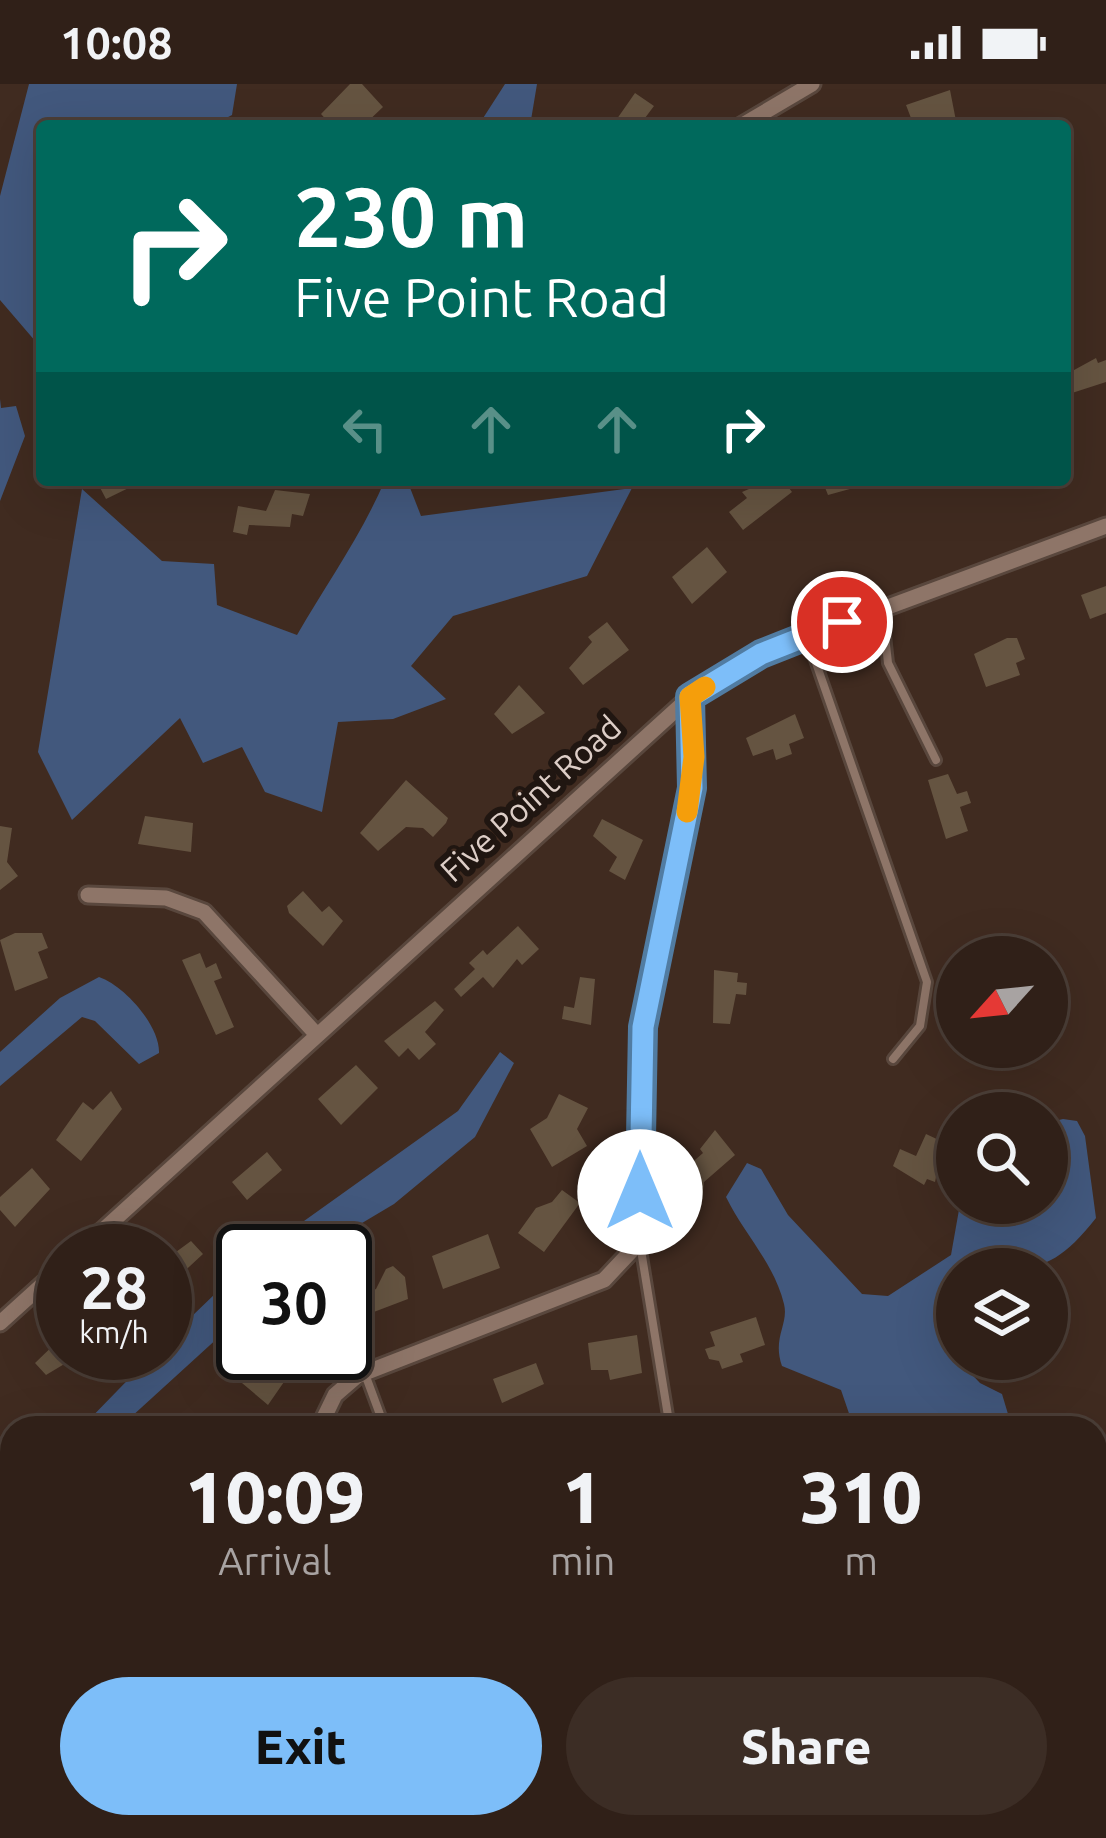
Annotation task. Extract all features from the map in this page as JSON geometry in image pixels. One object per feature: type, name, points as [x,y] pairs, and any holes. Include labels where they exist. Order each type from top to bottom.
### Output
[{"type":"street","points":[[751,120],[812,84]]},
{"type":"street","name":"Five Point Road","points":[[110,1224],[690,697],[761,654],[1106,526]]},
{"type":"street","points":[[372,1370],[604,1280],[628,1260],[639,1236],[646,1003],[692,788],[690,697]]},
{"type":"street","points":[[88,895],[158,897],[204,912],[220,923],[316,1035]]},
{"type":"street","points":[[0,1323],[36,1290]]},
{"type":"street","points":[[325,1416],[335,1395],[355,1380]]},
{"type":"lane","points":[[882,607],[888,663],[936,760]]},
{"type":"lane","points":[[806,636],[927,982],[920,1026],[893,1059]]},
{"type":"lane","points":[[639,1236],[668,1416]]},
{"type":"lane","points":[[367,1380],[380,1416]]},
{"type":"water","points":[[29,84],[237,84],[232,115],[222,120],[36,120],[36,342],[0,300],[0,196]]},
{"type":"water","points":[[505,84],[537,84],[531,120],[482,120]]},
{"type":"water","points":[[0,399],[1,408],[16,406],[25,436],[0,501]]},
{"type":"water","points":[[382,486],[409,486],[421,516],[632,488],[587,576],[453,616],[411,666],[446,699],[393,719],[338,722],[322,812],[265,792],[242,747],[203,763],[180,718],[72,820],[38,752],[82,489],[162,561],[214,564],[217,605],[297,635]]},
{"type":"water","points":[[99,977],[139,1008],[154,1031],[159,1053],[139,1064],[95,1021],[82,1017],[0,1086],[0,1052],[60,998]]},
{"type":"water","points":[[500,1052],[514,1063],[475,1137],[394,1204],[360,1224],[300,1224],[458,1111]]},
{"type":"water","points":[[1068,1120],[1077,1121],[1085,1136],[1096,1218],[1079,1237],[1067,1248],[952,1248],[956,1224],[1068,1224]]},
{"type":"water","points":[[747,1163],[761,1169],[788,1215],[862,1294],[888,1296],[936,1265],[936,1380],[977,1380],[1002,1394],[1007,1416],[850,1416],[841,1390],[782,1366],[779,1347],[785,1311],[779,1289],[726,1197]]},
{"type":"water","points":[[216,1293],[216,1340],[192,1361],[192,1316]]},
{"type":"water","points":[[128,1380],[172,1380],[132,1416],[93,1416]]},
{"type":"building","points":[[350,84],[362,84],[383,107],[369,120],[326,120],[321,114]]},
{"type":"building","points":[[950,90],[956,120],[912,120],[906,105]]},
{"type":"building","points":[[635,93],[654,106],[644,120],[616,120]]},
{"type":"building","points":[[1096,358],[1098,363],[1106,360],[1106,382],[1072,393],[1071,372]]},
{"type":"building","points":[[99,486],[133,486],[106,499]]},
{"type":"building","points":[[756,486],[788,486],[792,492],[743,530],[729,512],[747,498],[742,492]]},
{"type":"building","points":[[824,486],[861,486],[828,495]]},
{"type":"building","points":[[275,490],[310,494],[303,516],[292,514],[290,527],[249,525],[247,535],[233,532],[238,506],[266,511]]},
{"type":"building","points":[[707,547],[727,572],[692,604],[672,577]]},
{"type":"building","points":[[1106,586],[1106,613],[1090,619],[1081,595]]},
{"type":"building","points":[[607,622],[629,650],[583,685],[569,668],[592,642],[588,637]]},
{"type":"building","points":[[1017,638],[1025,659],[1016,663],[1020,675],[986,687],[974,654]]},
{"type":"building","points":[[519,685],[545,713],[512,734],[494,714]]},
{"type":"building","points":[[795,714],[804,738],[789,744],[792,754],[776,760],[773,749],[753,756],[746,738]]},
{"type":"building","points":[[948,774],[957,794],[967,791],[971,803],[960,807],[968,831],[946,839],[928,780]]},
{"type":"building","points":[[406,780],[448,818],[433,837],[423,828],[406,827],[378,851],[360,833]]},
{"type":"building","points":[[145,816],[193,823],[191,852],[138,844]]},
{"type":"building","points":[[602,819],[643,840],[625,880],[609,871],[617,857],[593,836]]},
{"type":"building","points":[[0,826],[12,828],[7,862],[18,876],[0,890]]},
{"type":"building","points":[[303,891],[322,912],[329,906],[343,921],[323,946],[289,913],[287,906]]},
{"type":"building","points":[[518,926],[539,949],[522,965],[517,959],[493,988],[483,977],[461,997],[454,989],[475,969],[469,963],[483,950],[487,955]]},
{"type":"building","points":[[15,933],[42,933],[48,948],[38,952],[48,978],[15,991],[0,940]]},
{"type":"building","points":[[200,953],[206,968],[216,963],[222,978],[214,981],[234,1027],[216,1035],[182,960]]},
{"type":"building","points":[[714,970],[738,973],[737,982],[747,983],[746,995],[736,994],[730,1024],[713,1023]]},
{"type":"building","points":[[580,977],[595,979],[591,1025],[562,1019],[564,1006],[574,1008]]},
{"type":"building","points":[[435,1001],[444,1010],[425,1032],[436,1044],[419,1060],[408,1048],[399,1057],[384,1041]]},
{"type":"building","points":[[356,1065],[378,1088],[341,1125],[318,1099]]},
{"type":"building","points":[[111,1091],[122,1109],[81,1161],[56,1140],[83,1102],[93,1110]]},
{"type":"building","points":[[559,1094],[588,1108],[577,1129],[587,1146],[552,1167],[530,1129],[547,1118]]},
{"type":"building","points":[[715,1130],[735,1155],[704,1182],[702,1199],[690,1199],[688,1166],[703,1153],[700,1149]]},
{"type":"building","points":[[926,1134],[936,1139],[935,1182],[927,1179],[924,1185],[893,1166],[900,1149],[916,1156]]},
{"type":"building","points":[[267,1152],[282,1170],[247,1200],[232,1182]]},
{"type":"building","points":[[32,1168],[50,1189],[15,1227],[0,1210],[0,1197]]},
{"type":"building","points":[[562,1190],[580,1203],[544,1252],[518,1233],[536,1208],[552,1202]]},
{"type":"building","points":[[488,1234],[500,1268],[443,1289],[432,1256]]},
{"type":"building","points":[[192,1242],[203,1254],[192,1264]]},
{"type":"building","points":[[393,1266],[405,1277],[408,1299],[372,1313],[372,1291]]},
{"type":"building","points":[[756,1317],[765,1345],[740,1354],[743,1362],[722,1369],[719,1361],[709,1359],[705,1349],[715,1346],[710,1332]]},
{"type":"building","points":[[637,1335],[642,1373],[610,1380],[608,1370],[591,1370],[588,1343]]},
{"type":"building","points":[[536,1363],[544,1384],[502,1403],[493,1379]]},
{"type":"building","points":[[244,1380],[285,1380],[268,1405],[242,1383]]},
{"type":"slow traffic","points":[[687,812],[694,757],[690,697],[705,687]]},
{"type":"route","points":[[640,1192],[643,1027],[692,788],[690,697],[761,654],[842,622]]}]
